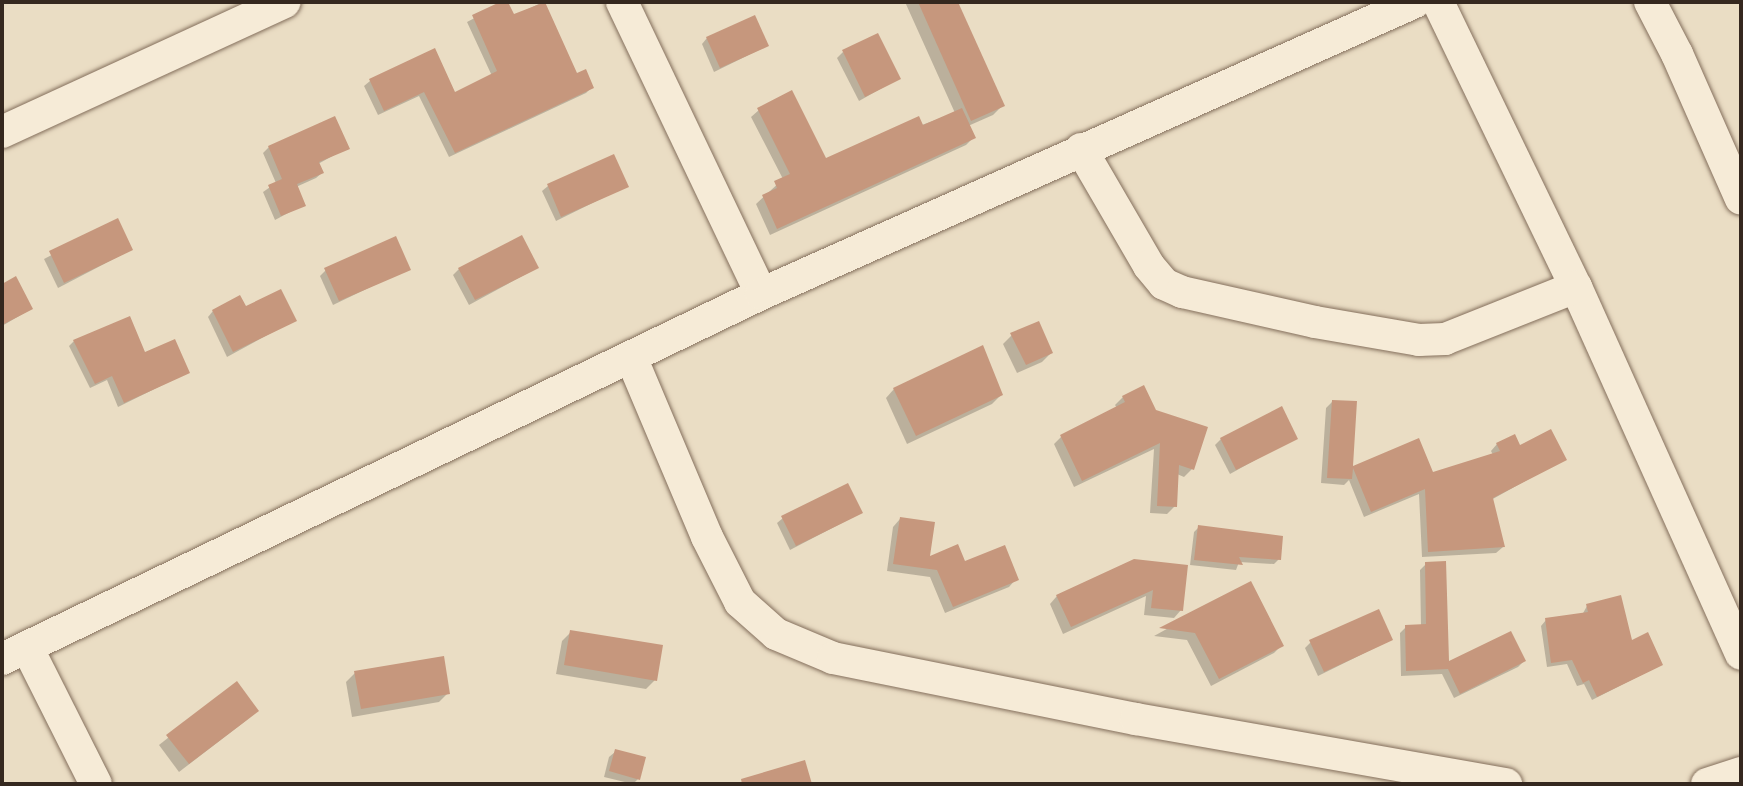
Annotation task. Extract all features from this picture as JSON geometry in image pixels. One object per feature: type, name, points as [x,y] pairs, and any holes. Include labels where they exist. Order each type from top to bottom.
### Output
[{"type":"street","points":[[2,132],[284,2]]},
{"type":"street","points":[[622,2],[761,294]]},
{"type":"street","points":[[96,784],[15,653],[761,294],[1415,2]]},
{"type":"street","points":[[1438,2],[1576,287],[1741,654]]},
{"type":"street","points":[[1650,2],[1677,54],[1741,199]]},
{"type":"street","points":[[1081,149],[1149,266],[1164,284],[1182,292],[1315,322],[1419,340],[1445,339],[1576,287]]},
{"type":"street","points":[[631,357],[707,537],[740,602],[776,634],[833,658],[1136,719],[1506,784]]},
{"type":"street","points":[[1707,784],[1741,773]]},
{"type":"building","points":[[500,2],[508,2],[514,14],[545,2],[577,73],[586,69],[594,88],[455,153],[424,92],[384,111],[369,79],[435,48],[455,92],[497,71],[472,15]]},
{"type":"building","points":[[918,2],[958,2],[1005,106],[971,121]]},
{"type":"building","points":[[755,15],[769,46],[720,68],[706,37]]},
{"type":"building","points":[[878,33],[901,79],[865,97],[842,50]]},
{"type":"building","points":[[792,90],[826,158],[919,116],[923,125],[962,108],[976,138],[777,229],[762,195],[777,188],[774,181],[790,174],[757,108]]},
{"type":"building","points":[[335,116],[350,149],[319,162],[324,173],[297,184],[306,206],[281,216],[268,185],[282,179],[268,146]]},
{"type":"building","points":[[614,154],[629,187],[561,217],[547,184]]},
{"type":"building","points":[[118,218],[133,250],[64,283],[49,251]]},
{"type":"building","points":[[522,235],[539,268],[475,300],[458,268]]},
{"type":"building","points":[[396,236],[411,270],[339,301],[324,268]]},
{"type":"building","points":[[16,276],[33,309],[2,325],[2,284]]},
{"type":"building","points":[[281,289],[297,321],[233,352],[212,310],[240,295],[246,306]]},
{"type":"building","points":[[130,316],[145,352],[175,339],[190,373],[124,403],[112,376],[95,384],[73,340]]},
{"type":"building","points":[[1039,321],[1053,353],[1026,365],[1010,333]]},
{"type":"building","points":[[983,345],[1003,395],[916,436],[893,388]]},
{"type":"building","points":[[1144,385],[1156,410],[1208,427],[1194,470],[1179,465],[1177,507],[1157,506],[1160,443],[1082,481],[1060,435],[1125,402],[1122,396]]},
{"type":"building","points":[[1332,400],[1357,401],[1353,466],[1419,438],[1433,472],[1500,451],[1496,443],[1515,434],[1520,445],[1551,429],[1567,460],[1493,498],[1505,547],[1428,552],[1425,489],[1371,512],[1353,468],[1352,479],[1327,478]]},
{"type":"building","points":[[1282,406],[1298,439],[1236,470],[1220,438]]},
{"type":"building","points":[[848,483],[863,513],[796,546],[781,516]]},
{"type":"building","points":[[900,517],[935,522],[930,556],[958,544],[965,561],[1005,545],[1019,580],[953,607],[937,570],[893,564]]},
{"type":"building","points":[[1198,525],[1283,536],[1281,560],[1239,557],[1243,565],[1194,560]]},
{"type":"building","points":[[1134,559],[1188,565],[1183,611],[1151,608],[1153,590],[1071,627],[1056,595]]},
{"type":"building","points":[[1446,561],[1449,661],[1511,631],[1526,661],[1460,694],[1448,669],[1406,671],[1405,625],[1426,624],[1425,562]]},
{"type":"building","points":[[1251,581],[1284,646],[1219,679],[1195,633],[1159,628]]},
{"type":"building","points":[[1621,595],[1632,640],[1648,632],[1663,665],[1597,697],[1589,680],[1583,683],[1572,660],[1551,663],[1545,618],[1588,612],[1586,604]]},
{"type":"building","points":[[1379,609],[1393,640],[1324,672],[1309,640]]},
{"type":"building","points":[[570,630],[663,645],[657,681],[564,665]]},
{"type":"building","points":[[444,656],[450,694],[361,709],[354,671]]},
{"type":"building","points":[[237,681],[259,711],[189,764],[166,735]]},
{"type":"building","points":[[615,749],[646,757],[640,780],[609,771]]},
{"type":"building","points":[[805,760],[812,784],[742,784],[741,779]]}]
